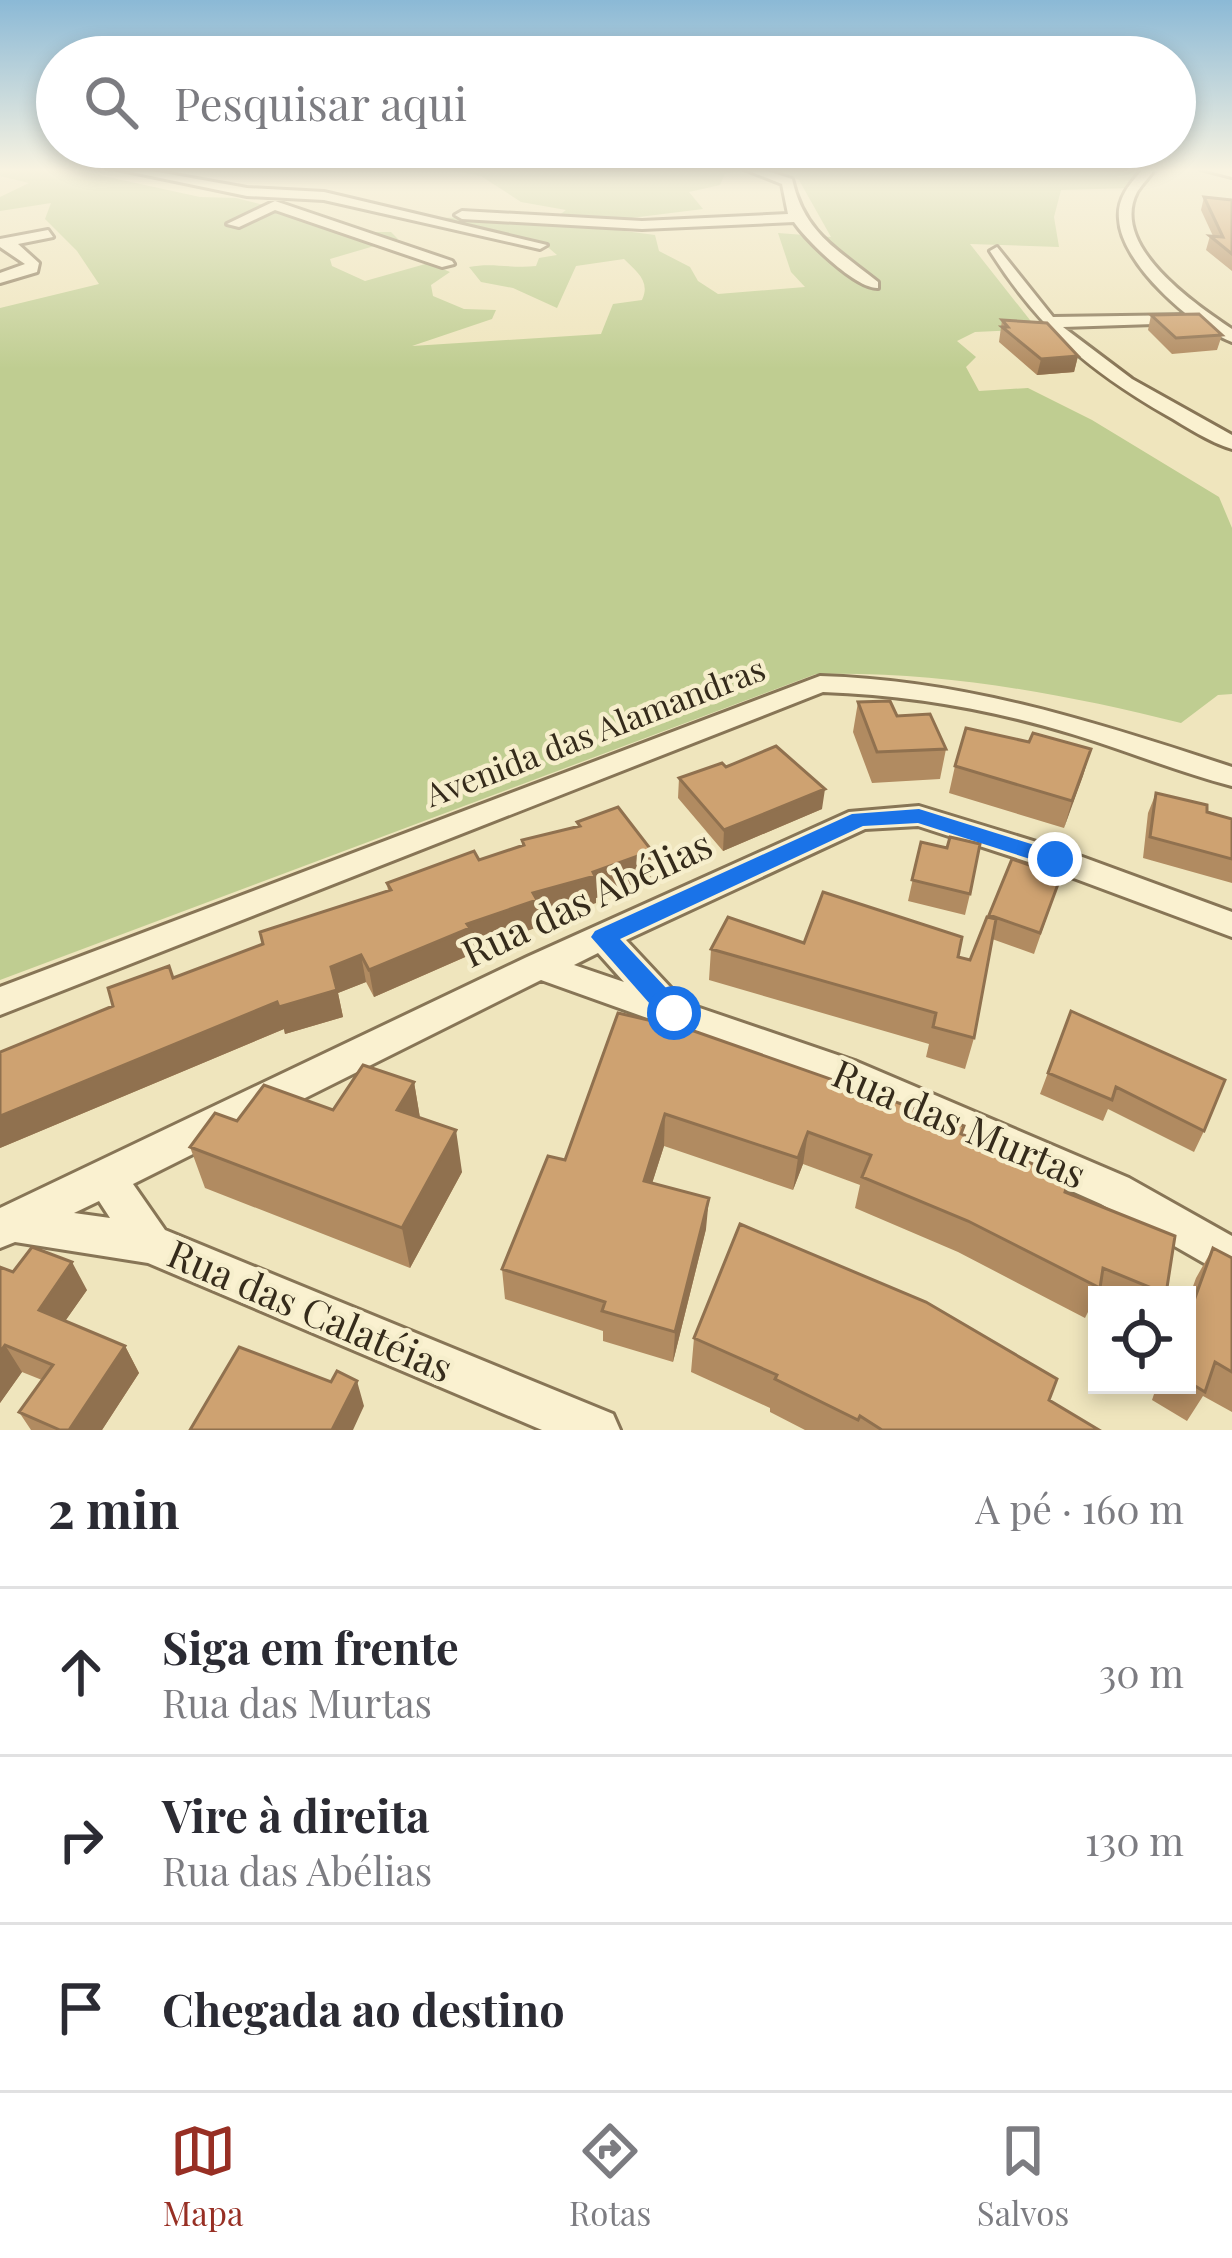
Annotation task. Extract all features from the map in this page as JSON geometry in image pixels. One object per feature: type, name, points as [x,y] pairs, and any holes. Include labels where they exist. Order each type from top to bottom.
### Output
[{"type":"street","points":[[363,236],[447,265]]},
{"type":"street","points":[[497,236],[540,245]]},
{"type":"street","points":[[816,236],[873,285]]},
{"type":"street","points":[[1129,236],[1150,272],[1232,337]]},
{"type":"street","points":[[0,275],[15,266],[6,238]]},
{"type":"street","points":[[997,251],[1032,304],[1075,345],[1168,409],[1232,443]]},
{"type":"street","points":[[1051,322],[1232,316]]},
{"type":"street","name":"Avenida das Alamandras","points":[[0,1001],[820,684],[880,683],[1060,720],[1232,777]]},
{"type":"street","name":"Rua das Abélias","points":[[7,1226],[539,966],[860,819],[919,816],[1055,859],[1232,925]]},
{"type":"street","name":"Rua das Murtas","points":[[603,937],[674,1013]]},
{"type":"street","name":"Rua das Murtas","points":[[539,966],[842,1072],[1115,1191],[1232,1259]]},
{"type":"street","points":[[106,1177],[150,1244]]},
{"type":"street","name":"Rua das Calatéias","points":[[7,1226],[150,1244],[597,1430]]},
{"type":"green space","points":[[62,236],[395,236],[398,239],[330,259],[332,266],[365,281],[429,263],[450,272],[431,285],[433,296],[464,309],[496,310],[492,319],[412,346],[601,334],[613,304],[642,300],[641,277],[624,259],[576,266],[557,308],[513,288],[481,282],[469,267],[536,266],[539,258],[557,255],[543,243],[511,236],[655,236],[659,251],[690,267],[698,281],[718,294],[805,287],[791,272],[779,236],[1057,236],[1059,247],[970,244],[1037,329],[975,332],[957,341],[976,357],[966,367],[979,391],[1028,388],[1092,420],[1219,497],[1232,528],[1232,694],[1218,695],[1181,723],[1000,686],[909,676],[816,674],[0,980],[0,308],[99,284]]},
{"type":"building","points":[[1210,236],[1232,236],[1232,254]]},
{"type":"building","points":[[1199,314],[1222,335],[1176,338],[1151,315]]},
{"type":"building","points":[[1002,320],[1047,323],[1078,356],[1041,359],[1002,327],[1008,327]]},
{"type":"building","points":[[890,701],[897,716],[930,714],[946,749],[877,752],[858,702]]},
{"type":"building","points":[[966,728],[1029,742],[1033,733],[1091,749],[1072,801],[955,766]]},
{"type":"building","points":[[776,746],[825,789],[724,830],[679,778],[722,763],[726,767]]},
{"type":"building","points":[[1156,793],[1207,805],[1207,812],[1232,819],[1232,859],[1150,837]]},
{"type":"building","points":[[618,807],[652,851],[593,872],[595,876],[533,893],[537,900],[467,924],[470,928],[369,970],[361,955],[331,967],[337,990],[279,1007],[277,1002],[0,1116],[0,1052],[113,1006],[108,988],[169,966],[173,978],[263,944],[260,932],[391,890],[387,883],[474,851],[479,860],[524,845],[522,840],[580,826],[577,822]]},
{"type":"building","points":[[950,837],[980,844],[970,894],[912,880],[921,842],[947,848]]},
{"type":"building","points":[[1012,859],[1061,876],[1040,933],[989,915]]},
{"type":"building","points":[[823,892],[962,937],[958,957],[970,960],[987,917],[996,919],[974,1038],[933,1027],[936,1013],[711,949],[728,917],[804,943]]},
{"type":"building","points":[[1071,1011],[1225,1080],[1204,1131],[1116,1087],[1112,1100],[1048,1073]]},
{"type":"building","points":[[618,1013],[691,1030],[964,1126],[961,1134],[1069,1179],[1065,1192],[1175,1236],[1167,1286],[1147,1286],[1103,1268],[1100,1286],[1096,1286],[968,1221],[862,1177],[871,1155],[808,1132],[798,1158],[665,1114],[644,1181],[709,1198],[675,1332],[602,1311],[605,1302],[502,1269],[548,1156],[565,1160]]},
{"type":"building","points":[[363,1065],[414,1082],[397,1110],[456,1130],[402,1228],[190,1147],[215,1113],[237,1121],[264,1085],[333,1110]]},
{"type":"building","points":[[740,1224],[926,1302],[1057,1379],[1049,1400],[1099,1430],[882,1430],[694,1338]]},
{"type":"building","points":[[32,1247],[72,1262],[39,1310],[125,1346],[69,1430],[19,1412],[53,1365],[5,1345],[0,1352],[0,1267],[13,1272]]},
{"type":"building","points":[[1213,1248],[1232,1258],[1232,1372],[1215,1362],[1205,1392],[1196,1386],[1196,1295]]},
{"type":"building","points":[[239,1347],[331,1382],[337,1371],[357,1381],[332,1430],[190,1430]]},
{"type":"route","points":[[674,1013],[603,937],[860,819],[919,816],[1055,859]]}]
